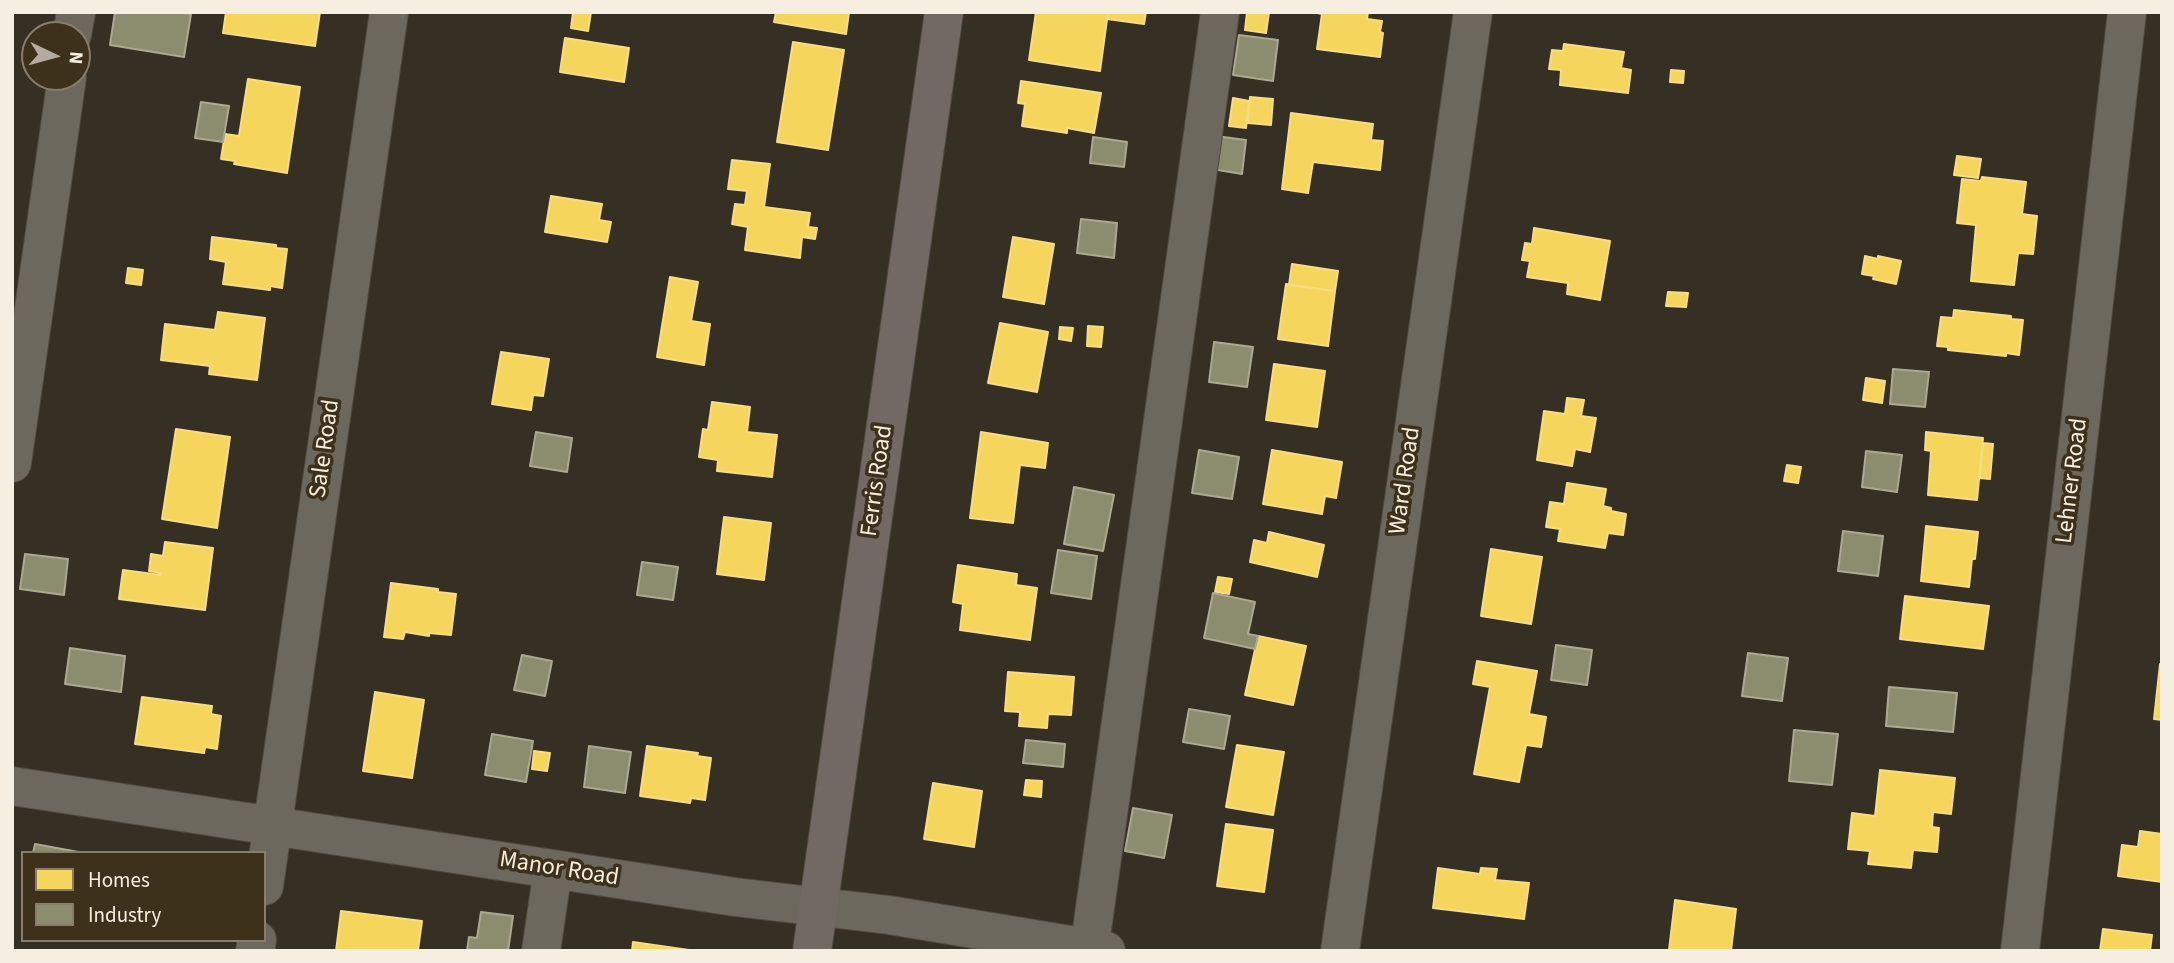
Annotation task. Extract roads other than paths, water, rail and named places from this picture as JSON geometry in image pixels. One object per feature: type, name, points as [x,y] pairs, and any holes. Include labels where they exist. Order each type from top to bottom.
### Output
[{"type":"main road","name":"Ferris Road","points":[[812,951],[944,12]]},
{"type":"street","name":"Sale Road","points":[[266,873],[389,12]]},
{"type":"street","points":[[1095,950],[1220,12]]},
{"type":"street","name":"Ward Road","points":[[1340,951],[1473,12]]},
{"type":"street","name":"Lehner Road","points":[[2020,951],[2127,12]]},
{"type":"street","points":[[12,463],[65,91]]},
{"type":"street","name":"Manor Road","points":[[12,786],[735,897],[889,915],[1095,950]]},
{"type":"street","points":[[541,951],[553,869]]}]
